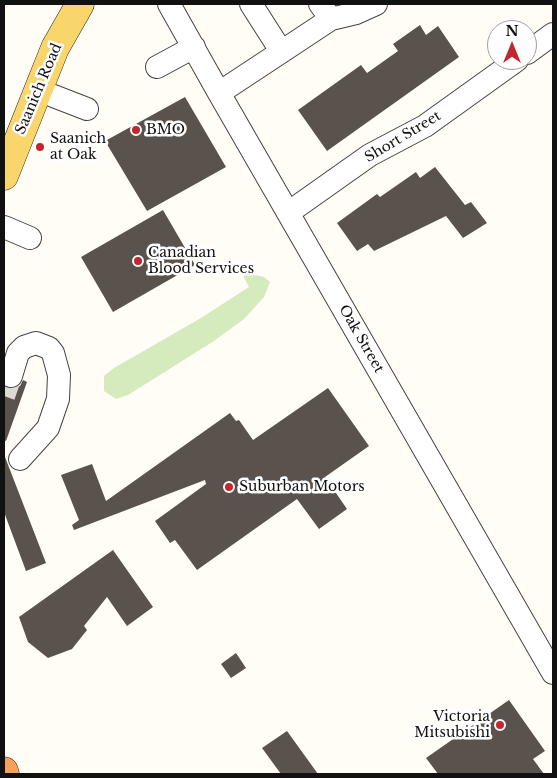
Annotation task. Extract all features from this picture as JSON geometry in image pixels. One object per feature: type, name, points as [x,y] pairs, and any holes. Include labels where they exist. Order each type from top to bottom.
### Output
[{"type":"main road","name":"Saanich Road","points":[[4,176],[55,48],[80,4]]},
{"type":"street","name":"Oak Street","points":[[169,4],[218,93],[551,664]]},
{"type":"street","points":[[251,4],[282,52]]},
{"type":"street","points":[[218,93],[282,52],[325,11],[356,13],[376,4]]},
{"type":"street","points":[[537,45],[553,34]]},
{"type":"street","points":[[158,67],[194,47]]},
{"type":"street","name":"Short Street","points":[[288,213],[370,155],[425,126],[503,70]]},
{"type":"street","points":[[38,90],[87,110]]},
{"type":"street","points":[[4,227],[30,238]]},
{"type":"street","points":[[11,376],[18,353],[24,347],[36,343],[49,348],[53,353],[59,375],[58,399],[48,428],[20,459]]},
{"type":"green space","points":[[246,273],[264,277],[270,282],[264,297],[244,319],[214,341],[128,395],[116,399],[104,391],[104,376],[114,368],[201,318],[249,287],[242,274]]},
{"type":"building","points":[[420,25],[426,35],[438,26],[459,57],[327,151],[298,110],[361,65],[367,73],[398,51],[393,44]]},
{"type":"building","points":[[185,97],[226,167],[147,211],[105,141]]},
{"type":"building","points":[[435,167],[465,205],[471,202],[487,223],[463,238],[446,216],[374,251],[368,244],[357,251],[337,223],[377,194],[380,197],[416,172],[420,178]]},
{"type":"building","name":"Canadian Blood Services","points":[[163,210],[195,265],[113,312],[81,257]]},
{"type":"building","points":[[23,380],[27,382],[6,441],[4,440],[4,386],[8,389],[14,389],[20,386]]},
{"type":"building","name":"Suburban Motors","points":[[328,388],[369,446],[325,477],[347,509],[319,529],[297,499],[197,570],[175,540],[170,543],[155,521],[206,484],[205,480],[74,530],[72,525],[79,520],[61,475],[92,464],[106,501],[230,413],[236,421],[239,420],[253,440]]},
{"type":"building","points":[[4,457],[46,563],[26,571],[4,512]]},
{"type":"building","points":[[113,550],[153,607],[127,626],[107,597],[84,626],[87,630],[72,649],[48,658],[28,642],[19,617]]},
{"type":"building","points":[[236,653],[246,668],[231,678],[221,664]]},
{"type":"building","name":"Victoria Mitsubishi","points":[[509,700],[545,751],[533,759],[544,774],[438,774],[426,758]]},
{"type":"building","points":[[287,731],[318,774],[281,774],[262,748]]},
{"type":"tunnel","points":[[4,396],[11,376]]},
{"type":"place","name":"BMO","points":[[136,130]]},
{"type":"place","name":"Saanich at Oak","points":[[40,147]]},
{"type":"place","name":"Canadian Blood Services","points":[[138,261]]},
{"type":"place","name":"Suburban Motors","points":[[229,487]]},
{"type":"place","name":"Victoria Mitsubishi","points":[[500,725]]}]
